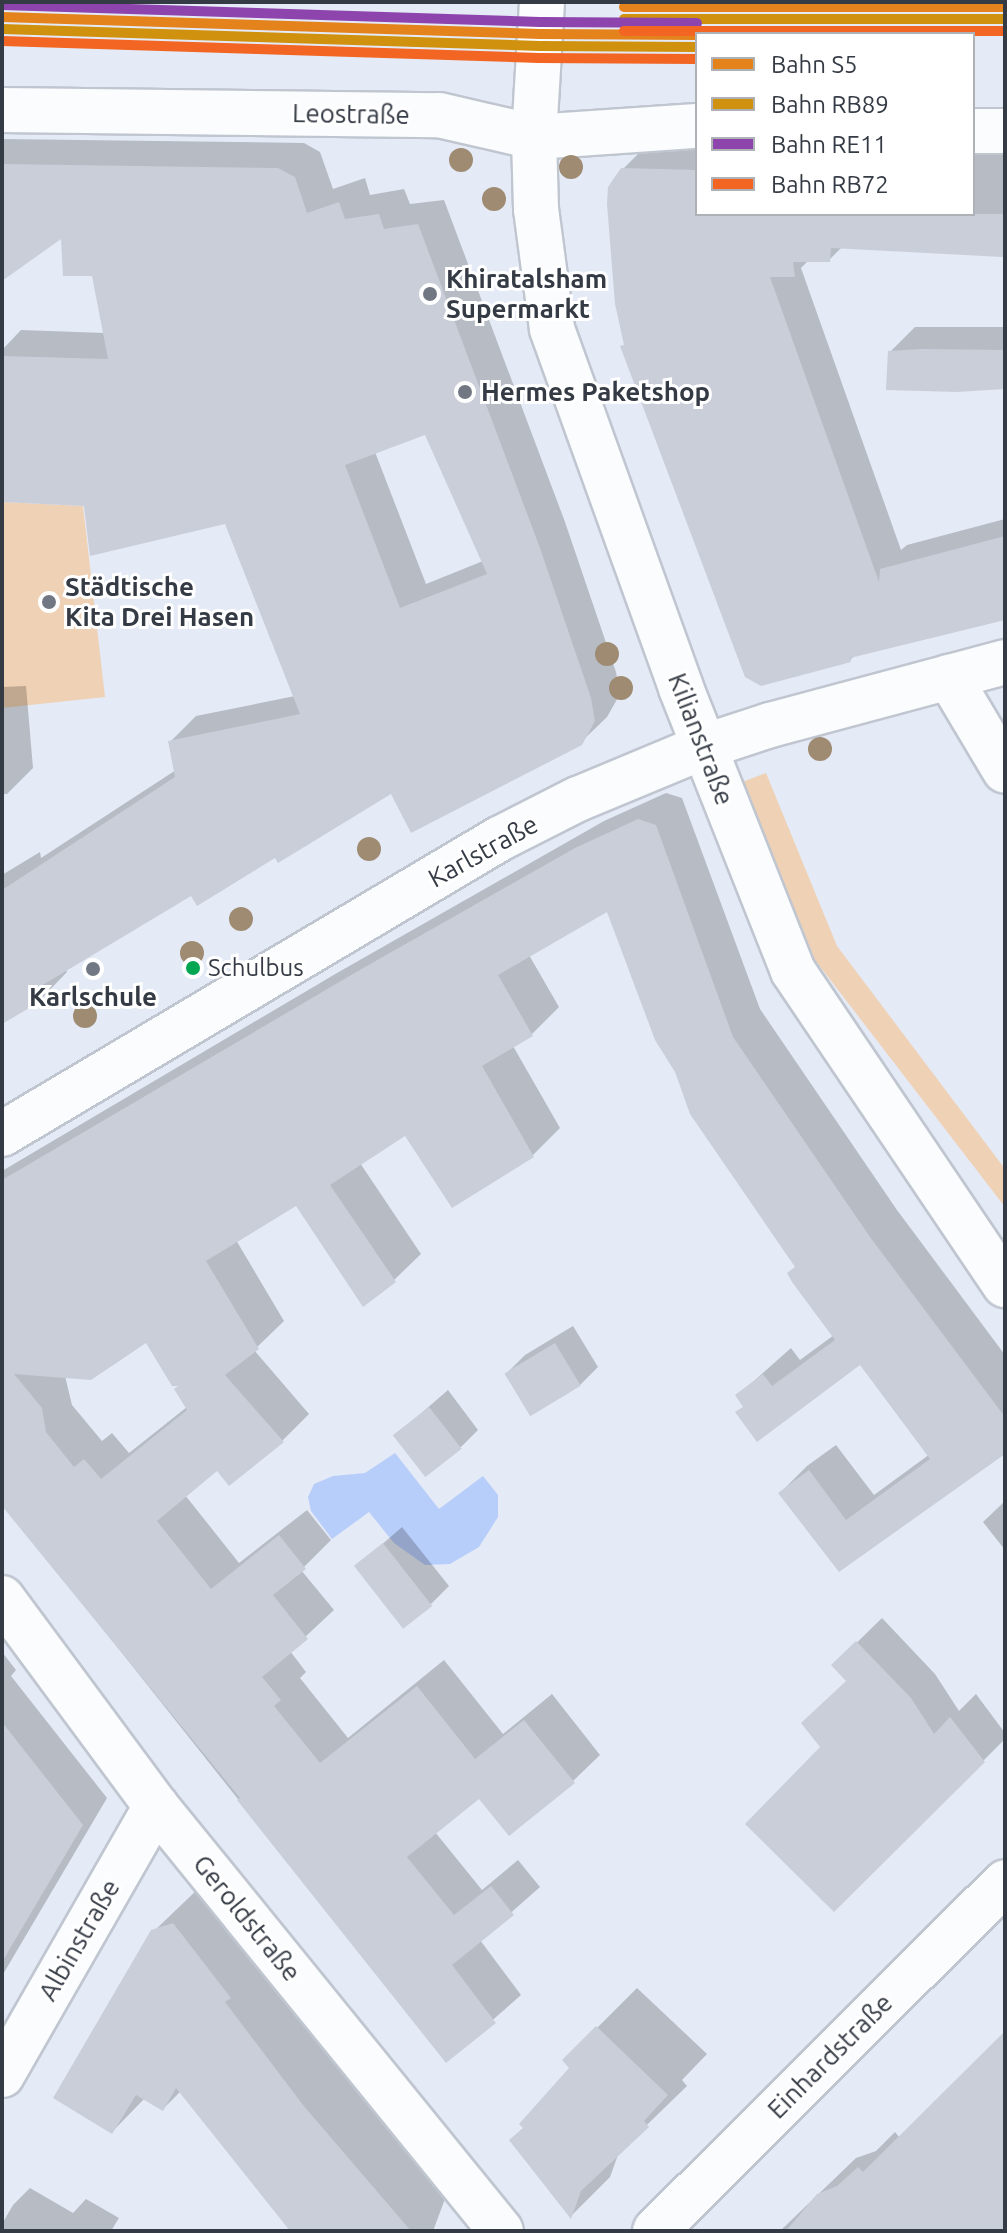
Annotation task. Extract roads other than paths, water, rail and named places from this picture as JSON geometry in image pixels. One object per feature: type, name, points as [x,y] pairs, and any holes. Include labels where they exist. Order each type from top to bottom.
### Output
[{"type":"street","name":"Kilianstraße","points":[[542,2],[534,137],[536,209],[552,329],[703,747],[793,971],[1005,1285]]},
{"type":"street","name":"Leostraße","points":[[2,110],[439,115],[534,137],[695,126]]},
{"type":"street","points":[[975,131],[1005,131]]},
{"type":"street","name":"Karlstraße","points":[[2,1134],[499,839],[614,783],[703,747],[770,725],[1005,662]]},
{"type":"street","points":[[949,677],[1005,771]]},
{"type":"street","name":"Geroldstraße","points":[[2,1598],[156,1806],[501,2231]]},
{"type":"street","name":"Albinstraße","points":[[2,2075],[156,1806]]},
{"type":"street","name":"Einhardstraße","points":[[655,2231],[1005,1882]]},
{"type":"water","points":[[395,1453],[439,1509],[483,1476],[498,1495],[498,1517],[479,1547],[450,1564],[425,1565],[394,1543],[369,1512],[332,1539],[311,1511],[308,1497],[314,1484],[333,1476],[365,1473]]},
{"type":"rail line","name":"RE11","points":[[2,5],[540,22],[697,23]]},
{"type":"rail line","name":"S5","points":[[624,7],[1005,7]]},
{"type":"rail line","name":"S5","points":[[2,17],[540,34],[695,35]]},
{"type":"rail line","name":"RB89","points":[[624,19],[1005,19]]},
{"type":"rail line","name":"RB89","points":[[2,29],[540,46],[695,47]]},
{"type":"rail line","name":"RB72","points":[[624,31],[1005,31]]},
{"type":"rail line","name":"RB72","points":[[2,41],[539,58],[695,59]]},
{"type":"place","name":"Khiratalsham Supermarkt","points":[[430,294]]},
{"type":"place","name":"Hermes Paketshop","points":[[465,392]]},
{"type":"place","name":"Städtische Kita Drei Hasen","points":[[49,602]]},
{"type":"place","name":"Schulbus","points":[[193,968]]},
{"type":"place","name":"Karlschule","points":[[93,969]]}]
